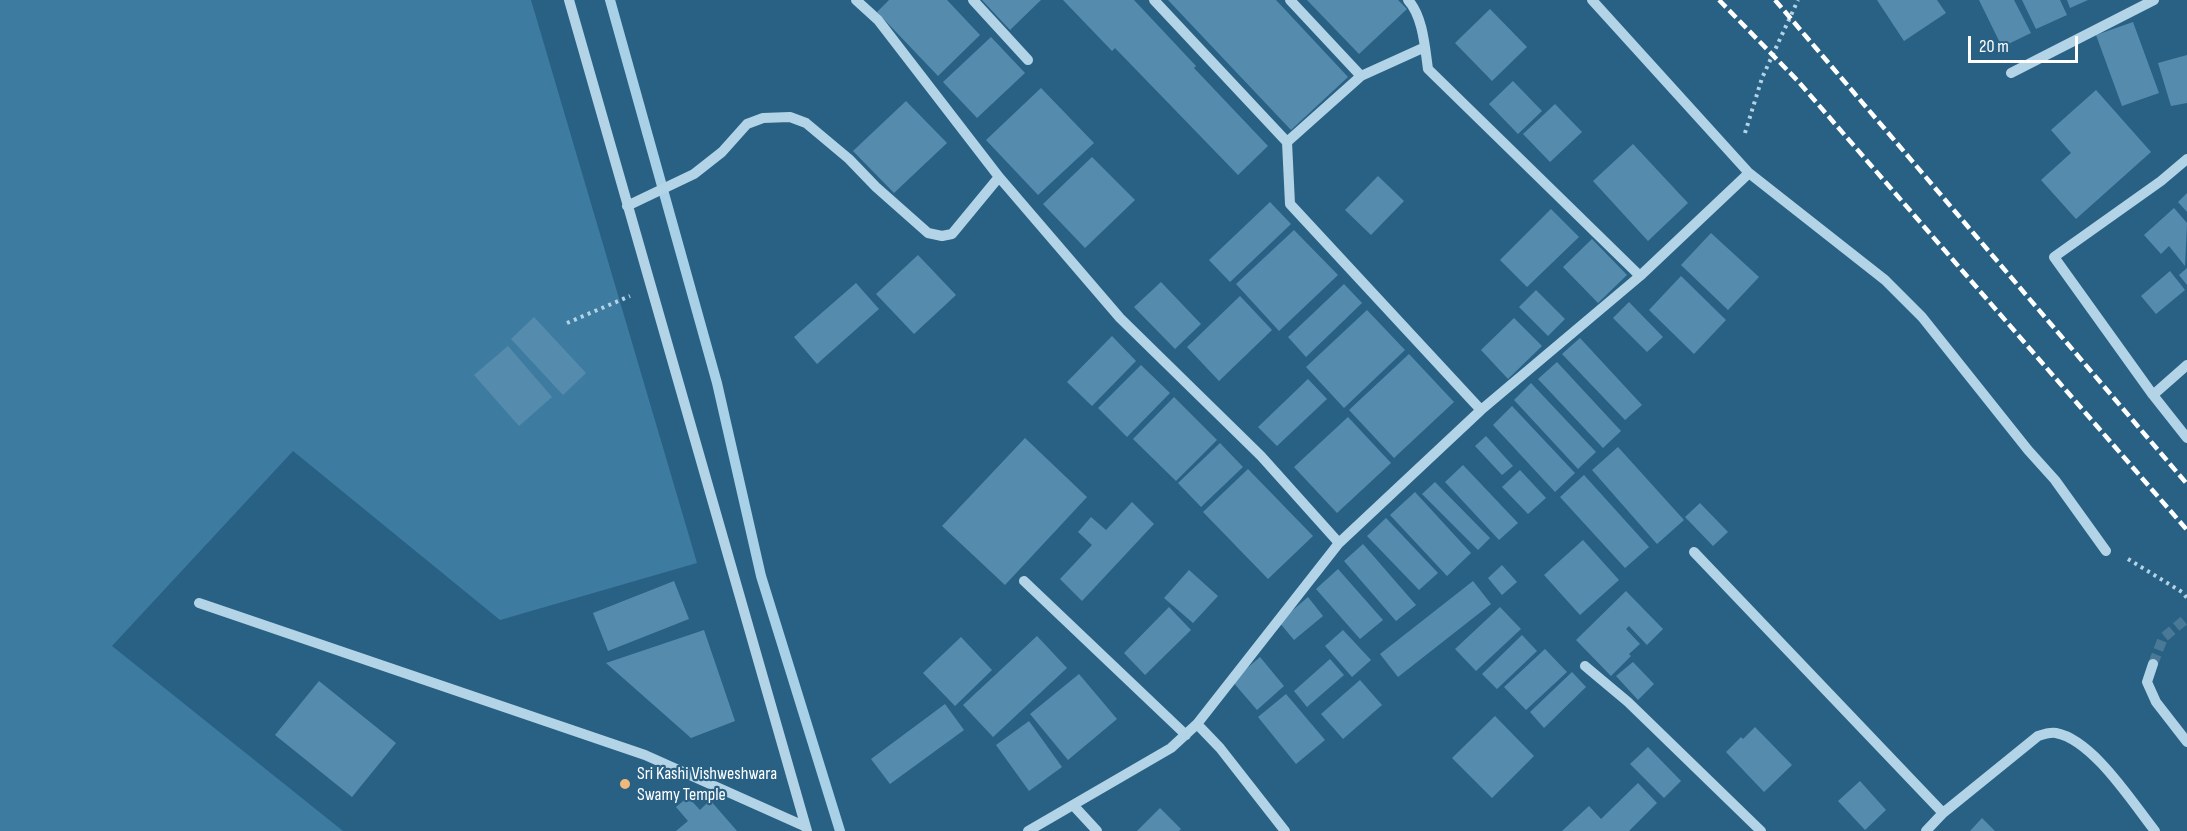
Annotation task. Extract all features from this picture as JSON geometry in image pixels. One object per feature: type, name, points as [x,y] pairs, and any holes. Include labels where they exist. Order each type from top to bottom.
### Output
[{"type":"street","points":[[569,0],[805,828]]},
{"type":"street","points":[[856,0],[878,21],[999,177],[1120,318],[1261,456],[1339,543]]},
{"type":"street","points":[[973,0],[1028,60]]},
{"type":"street","points":[[1154,0],[1287,142],[1290,204],[1481,410]]},
{"type":"street","points":[[1290,0],[1361,76]]},
{"type":"street","points":[[1408,0],[1415,7],[1428,69],[1640,276]]},
{"type":"street","points":[[1592,0],[1749,173],[1885,280],[1922,317],[2055,480],[2106,551]]},
{"type":"street","points":[[2012,73],[2154,0]]},
{"type":"street","points":[[1287,142],[1361,76],[1425,47]]},
{"type":"street","points":[[627,206],[694,174],[722,152],[747,124],[763,118],[790,117],[806,123],[841,152],[928,233],[942,236],[952,234],[999,177]]},
{"type":"street","points":[[2187,159],[2161,181],[2054,257],[2152,395],[2187,438]]},
{"type":"street","points":[[1028,831],[1171,748],[1186,735],[1339,543],[1481,410],[1640,276],[1749,173]]},
{"type":"street","points":[[2152,395],[2187,365]]},
{"type":"street","points":[[1694,552],[1943,813]]},
{"type":"street","points":[[1024,581],[1186,735]]},
{"type":"street","points":[[199,603],[645,755],[805,828]]},
{"type":"street","points":[[2153,664],[2147,682],[2156,702],[2187,741]]},
{"type":"street","points":[[1585,666],[1628,702],[1761,831]]},
{"type":"street","points":[[1197,724],[1220,748],[1284,831]]},
{"type":"street","points":[[1926,831],[1943,813],[2038,736],[2054,732],[2073,739],[2095,756],[2155,831]]},
{"type":"street","points":[[1073,805],[1097,831]]},
{"type":"path","points":[[1736,159],[1762,78],[1798,0]]},
{"type":"path","points":[[567,323],[650,287]]},
{"type":"path","points":[[2106,551],[2133,561],[2182,592],[2187,598]]},
{"type":"shaded area","points":[[0,0],[531,0],[697,563],[500,620],[293,451],[112,646],[343,831],[0,831]]},
{"type":"building","points":[[889,0],[947,0],[980,35],[938,76],[877,12]]},
{"type":"building","points":[[982,0],[1041,0],[1010,30]]},
{"type":"building","points":[[1063,0],[1134,0],[1268,146],[1238,175],[1115,48],[1112,51]]},
{"type":"building","points":[[1168,0],[1276,0],[1348,77],[1291,130]]},
{"type":"building","points":[[1307,0],[1398,0],[1407,9],[1359,54]]},
{"type":"building","points":[[1877,0],[1937,0],[1946,13],[1904,41]]},
{"type":"building","points":[[1979,0],[2014,0],[2031,33],[2002,47]]},
{"type":"building","points":[[2022,0],[2060,0],[2067,15],[2036,29]]},
{"type":"building","points":[[2067,0],[2088,0],[2070,8]]},
{"type":"building","points":[[1490,9],[1527,47],[1492,81],[1455,43]]},
{"type":"building","points":[[2133,22],[2159,93],[2122,106],[2096,35]]},
{"type":"building","points":[[991,37],[1025,73],[977,118],[943,82]]},
{"type":"building","points":[[2187,55],[2187,103],[2171,106],[2158,63]]},
{"type":"building","points":[[1513,81],[1542,111],[1518,134],[1489,104]]},
{"type":"building","points":[[1041,88],[1094,143],[1038,195],[986,140]]},
{"type":"building","points":[[2096,90],[2151,152],[2076,219],[2041,180],[2071,153],[2051,130]]},
{"type":"building","points":[[906,101],[947,143],[894,193],[853,151]]},
{"type":"building","points":[[1555,104],[1582,132],[1550,162],[1523,134]]},
{"type":"building","points":[[1633,144],[1688,203],[1648,241],[1593,181]]},
{"type":"building","points":[[1092,157],[1135,200],[1085,248],[1043,204]]},
{"type":"building","points":[[1378,176],[1404,201],[1371,235],[1345,210]]},
{"type":"building","points":[[2187,193],[2187,212],[2178,202]]},
{"type":"building","points":[[1270,202],[1291,224],[1230,282],[1209,260]]},
{"type":"building","points":[[2174,208],[2187,223],[2185,266],[2169,246],[2161,254],[2144,235]]},
{"type":"building","points":[[1551,209],[1579,237],[1527,287],[1500,260]]},
{"type":"building","points":[[1294,230],[1338,275],[1279,331],[1236,284]]},
{"type":"building","points":[[1711,233],[1759,277],[1728,310],[1681,265]]},
{"type":"building","points":[[1592,239],[1627,275],[1598,303],[1563,267]]},
{"type":"building","points":[[918,255],[956,295],[914,334],[876,294]]},
{"type":"building","points":[[2187,268],[2187,285],[2179,275]]},
{"type":"building","points":[[2170,271],[2185,290],[2156,314],[2141,296]]},
{"type":"building","points":[[1681,276],[1726,320],[1694,354],[1649,310]]},
{"type":"building","points":[[1161,282],[1201,324],[1175,349],[1134,307]]},
{"type":"building","points":[[856,283],[879,309],[817,364],[794,337]]},
{"type":"building","points":[[1344,284],[1362,303],[1306,357],[1288,337]]},
{"type":"building","points":[[1536,290],[1565,319],[1548,336],[1519,307]]},
{"type":"building","points":[[1240,296],[1272,330],[1219,381],[1187,347]]},
{"type":"building","points":[[1629,302],[1663,337],[1647,352],[1613,318]]},
{"type":"building","points":[[1367,310],[1405,350],[1344,408],[1306,367]]},
{"type":"building","points":[[534,317],[586,373],[563,395],[511,339]]},
{"type":"building","points":[[1514,318],[1542,346],[1508,379],[1481,350]]},
{"type":"building","points":[[1112,336],[1136,361],[1092,406],[1067,382]]},
{"type":"building","points":[[1580,338],[1642,405],[1625,420],[1562,354]]},
{"type":"building","points":[[508,346],[552,397],[519,426],[474,375]]},
{"type":"building","points":[[1409,354],[1454,402],[1394,458],[1349,410]]},
{"type":"building","points":[[1557,362],[1621,431],[1603,448],[1538,379]]},
{"type":"building","points":[[1141,365],[1170,393],[1127,437],[1098,408]]},
{"type":"building","points":[[1308,379],[1327,399],[1277,446],[1258,427]]},
{"type":"building","points":[[1531,383],[1596,452],[1578,469],[1514,400]]},
{"type":"building","points":[[1174,397],[1217,440],[1176,481],[1133,439]]},
{"type":"building","points":[[1512,406],[1575,473],[1555,492],[1493,425]]},
{"type":"building","points":[[1348,417],[1391,463],[1337,513],[1294,467]]},
{"type":"building","points":[[1486,436],[1513,466],[1502,475],[1475,446]]},
{"type":"building","points":[[1025,438],[1087,497],[1005,585],[942,526]]},
{"type":"building","points":[[1220,443],[1243,467],[1201,507],[1178,483]]},
{"type":"building","points":[[1618,447],[1684,520],[1657,544],[1592,470]]},
{"type":"building","points":[[1463,465],[1518,523],[1499,540],[1445,482]]},
{"type":"building","points":[[1248,469],[1313,536],[1268,579],[1203,512]]},
{"type":"building","points":[[1520,470],[1546,498],[1528,514],[1502,487]]},
{"type":"building","points":[[1584,475],[1649,547],[1625,568],[1560,497]]},
{"type":"building","points":[[1435,482],[1490,538],[1478,550],[1422,494]]},
{"type":"building","points":[[1415,492],[1471,553],[1447,576],[1390,515]]},
{"type":"building","points":[[1132,502],[1154,524],[1082,601],[1060,579],[1092,545],[1078,532],[1091,517],[1106,530]]},
{"type":"building","points":[[1700,503],[1728,532],[1713,546],[1685,517]]},
{"type":"building","points":[[1386,518],[1438,573],[1419,590],[1367,536]]},
{"type":"building","points":[[1583,540],[1619,580],[1580,615],[1544,575]]},
{"type":"building","points":[[1363,544],[1416,605],[1396,621],[1344,561]]},
{"type":"building","points":[[1502,565],[1517,582],[1502,595],[1488,578]]},
{"type":"building","points":[[1338,569],[1383,620],[1360,639],[1316,589]]},
{"type":"building","points":[[1189,570],[1218,596],[1193,623],[1164,598]]},
{"type":"building","points":[[674,581],[689,619],[608,651],[593,613]]},
{"type":"building","points":[[1473,581],[1491,604],[1398,677],[1380,654]]},
{"type":"building","points":[[1626,591],[1663,629],[1647,645],[1629,626],[1626,629],[1640,644],[1611,676],[1576,640]]},
{"type":"building","points":[[1308,597],[1323,616],[1294,640],[1279,622]]},
{"type":"building","points":[[1169,607],[1191,630],[1145,675],[1124,653]]},
{"type":"building","points":[[1500,607],[1521,629],[1476,671],[1455,649]]},
{"type":"building","points":[[704,630],[735,721],[691,738],[606,663]]},
{"type":"building","points":[[1343,630],[1371,660],[1352,677],[1325,646]]},
{"type":"building","points":[[1522,635],[1537,651],[1497,689],[1482,674]]},
{"type":"building","points":[[1037,636],[1067,668],[993,737],[963,705]]},
{"type":"building","points":[[961,637],[992,670],[955,706],[923,673]]},
{"type":"building","points":[[1545,649],[1567,672],[1526,710],[1504,687]]},
{"type":"building","points":[[1260,657],[1284,686],[1257,710],[1232,681]]},
{"type":"building","points":[[1330,659],[1344,675],[1307,707],[1294,691]]},
{"type":"building","points":[[1633,662],[1654,684],[1638,700],[1616,676]]},
{"type":"building","points":[[1572,672],[1586,687],[1544,728],[1530,712]]},
{"type":"building","points":[[1079,674],[1117,719],[1068,760],[1030,714]]},
{"type":"building","points":[[1360,680],[1382,705],[1343,739],[1321,714]]},
{"type":"building","points":[[319,681],[396,743],[352,797],[275,735]]},
{"type":"building","points":[[1286,694],[1325,740],[1296,764],[1258,717]]},
{"type":"building","points":[[945,704],[964,730],[890,784],[871,759]]},
{"type":"building","points":[[1495,716],[1534,756],[1492,798],[1452,758]]},
{"type":"building","points":[[1029,721],[1062,767],[1029,791],[996,745]]},
{"type":"building","points":[[1755,727],[1792,765],[1764,792],[1726,752]]},
{"type":"building","points":[[1648,747],[1681,781],[1664,798],[1630,764]]},
{"type":"building","points":[[1860,781],[1886,810],[1865,830],[1838,801]]},
{"type":"building","points":[[1638,783],[1657,803],[1629,831],[1562,831],[1589,806],[1601,819]]},
{"type":"building","points":[[688,797],[700,810],[710,800],[737,831],[676,831],[688,821],[676,807]]},
{"type":"building","points":[[1160,808],[1181,829],[1179,831],[1137,831]]},
{"type":"building","points":[[1982,818],[1995,831],[1970,831]]},
{"type":"waterway","points":[[610,0],[717,383],[761,576],[840,831]]},
{"type":"tunnel","points":[[2153,664],[2163,638],[2187,618]]},
{"type":"railway","points":[[1719,0],[1797,80],[2187,530]]},
{"type":"railway","points":[[1775,0],[2187,484]]},
{"type":"place","name":"Sri Kashi Vishweshwara Swamy Temple","points":[[625,784]]}]
